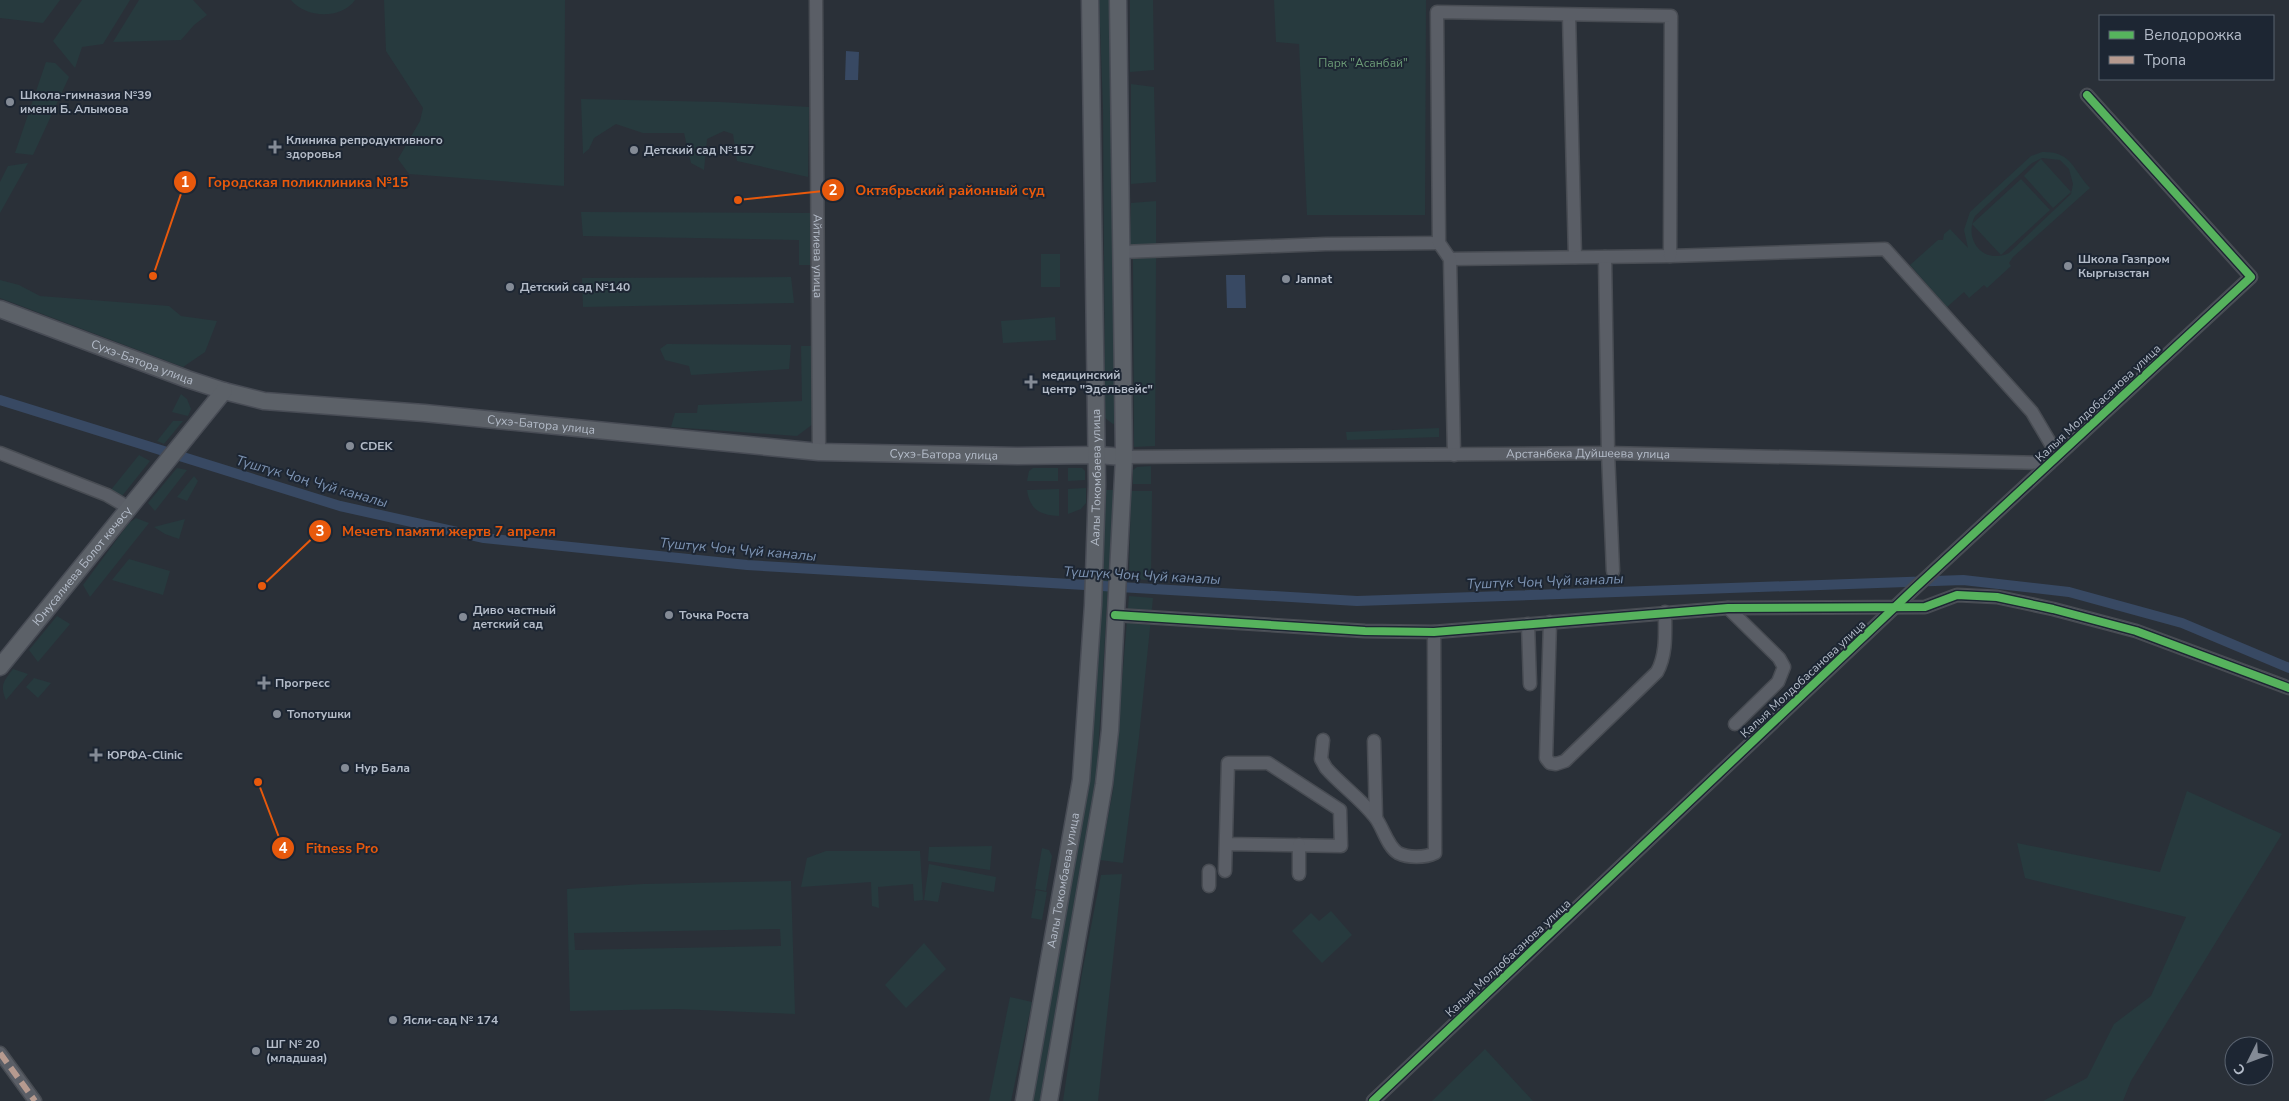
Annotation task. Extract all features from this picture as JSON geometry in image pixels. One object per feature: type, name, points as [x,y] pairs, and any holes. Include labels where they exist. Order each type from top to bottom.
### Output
[{"type":"main road","name":"Аалы Токомбаева улица","points":[[1024,1101],[1081,780],[1094,605],[1097,454],[1090,0]]},
{"type":"main road","name":"Аалы Токомбаева улица","points":[[1049,1101],[1104,784],[1110,730],[1124,457],[1118,0]]},
{"type":"main road","name":"Сухэ-Батора улица","points":[[0,309],[224,391],[264,401],[424,413],[819,452],[1017,456],[1097,454],[1124,457]]},
{"type":"main road","name":"Юнусалиева Болот көчөсү","points":[[0,667],[224,391]]},
{"type":"street","name":"Айтиева улица","points":[[816,0],[819,452]]},
{"type":"street","points":[[1454,455],[1450,259],[1439,243],[1436,12],[1671,16],[1670,256]]},
{"type":"street","points":[[1569,15],[1576,256]]},
{"type":"street","name":"Калыя Молдобасанова улица","points":[[1373,1101],[1914,589],[2251,277],[2087,95]]},
{"type":"street","points":[[1122,252],[1326,244],[1439,243]]},
{"type":"street","points":[[1450,259],[1670,256],[1885,249],[2032,412],[2054,459]]},
{"type":"street","points":[[1605,257],[1608,453],[1613,572]]},
{"type":"street","points":[[0,453],[107,495],[129,508]]},
{"type":"street","name":"Арстанбека Дуйшеева улица","points":[[1124,457],[1608,453],[2054,459]]},
{"type":"street","points":[[1115,611],[1365,631],[1434,632],[1728,608],[1925,607],[1957,595],[2011,599],[2136,631],[2289,688]]},
{"type":"street","points":[[1728,608],[1779,658],[1784,667],[1778,682],[1735,724]]},
{"type":"street","points":[[1550,622],[1546,758],[1550,763],[1556,764],[1565,761],[1657,672],[1661,665],[1664,650],[1665,612]]},
{"type":"street","points":[[1528,624],[1530,684]]},
{"type":"street","points":[[1323,740],[1321,759],[1326,768],[1376,818],[1394,850],[1400,854],[1427,857],[1435,853],[1434,632]]},
{"type":"street","points":[[1374,741],[1376,818]]},
{"type":"street","points":[[1225,871],[1228,763],[1268,763],[1340,810],[1341,846],[1226,844]]},
{"type":"street","points":[[1299,845],[1299,874]]},
{"type":"street","points":[[1209,871],[1209,886]]},
{"type":"street","points":[[0,1053],[35,1101]]},
{"type":"green space","points":[[0,0],[60,0],[43,23],[0,18]]},
{"type":"green space","points":[[82,0],[130,0],[103,44],[82,47],[75,68],[53,41]]},
{"type":"green space","points":[[139,0],[193,0],[207,15],[194,25],[181,40],[113,42]]},
{"type":"green space","points":[[291,0],[355,0],[341,11],[323,14],[305,10]]},
{"type":"green space","points":[[384,0],[565,0],[564,186],[409,174],[398,159],[420,121],[423,108],[386,51]]},
{"type":"green space","points":[[1099,0],[1111,0],[1116,423],[1113,424],[1105,418],[1103,108]]},
{"type":"green space","points":[[1130,0],[1153,0],[1154,70],[1130,72]]},
{"type":"green space","name":"Парк \"Асанбай\"","points":[[1274,0],[1426,0],[1425,215],[1307,215],[1299,44],[1276,42]]},
{"type":"green space","points":[[46,62],[55,63],[69,77],[33,155],[15,153]]},
{"type":"green space","points":[[1131,84],[1154,87],[1156,182],[1131,184]]},
{"type":"green space","points":[[581,99],[720,102],[809,107],[808,177],[737,161],[733,134],[724,131],[707,139],[704,170],[691,163],[684,133],[643,133],[616,124],[594,138],[589,149],[583,154]]},
{"type":"green space","points":[[2042,152],[2066,158],[2090,188],[2013,257],[2009,263],[2011,266],[1987,288],[1984,285],[1969,298],[1964,292],[1947,307],[1910,265],[1938,240],[1943,240],[1944,234],[1950,229],[1968,248],[1964,230],[1970,212],[2031,156]],"holes":[[[2042,158],[2060,160],[2069,169],[2073,184],[2071,194],[2009,253],[1991,256],[1978,248],[1972,234],[1975,216],[2032,163]]]},
{"type":"green space","points":[[2041,159],[2071,192],[2053,208],[2024,176]]},
{"type":"green space","points":[[28,163],[0,213],[0,182],[8,166]]},
{"type":"green space","points":[[2021,179],[2050,210],[2001,255],[1972,224]]},
{"type":"green space","points":[[1156,201],[1156,244],[1130,246],[1131,203]]},
{"type":"green space","points":[[581,212],[810,213],[810,265],[799,265],[799,240],[583,236]]},
{"type":"green space","points":[[1041,254],[1060,254],[1060,287],[1041,287]]},
{"type":"green space","points":[[1156,257],[1155,446],[1134,447],[1133,258]]},
{"type":"green space","points":[[791,277],[794,303],[583,307],[582,278]]},
{"type":"green space","points":[[0,280],[19,285],[40,296],[169,306],[181,316],[217,321],[205,352],[183,367],[0,298]]},
{"type":"green space","points":[[1055,317],[1056,340],[1003,343],[1001,321]]},
{"type":"green space","points":[[667,344],[791,345],[789,369],[691,375],[689,366],[665,360],[660,349]]},
{"type":"green space","points":[[801,346],[814,346],[813,424],[797,436],[671,427],[675,413],[697,413],[698,405],[802,401]]},
{"type":"green space","points":[[181,394],[187,399],[191,409],[188,416],[172,412]]},
{"type":"green space","points":[[173,421],[183,421],[164,444],[157,441]]},
{"type":"green space","points":[[1439,428],[1439,437],[1347,440],[1346,432]]},
{"type":"green space","points":[[139,455],[150,461],[122,496],[110,491]]},
{"type":"green space","points":[[1151,466],[1151,484],[1133,484],[1133,470],[1137,467]]},
{"type":"green space","points":[[177,468],[187,470],[155,511],[148,503]]},
{"type":"green space","points":[[1033,468],[1058,468],[1058,481],[1027,481],[1029,471]]},
{"type":"green space","points":[[1068,468],[1082,468],[1085,471],[1085,480],[1068,481]]},
{"type":"green space","points":[[194,476],[198,481],[187,501],[177,497]]},
{"type":"green space","points":[[1086,488],[1086,503],[1081,509],[1068,514],[1068,489]]},
{"type":"green space","points":[[1059,489],[1059,516],[1041,513],[1033,507],[1027,490]]},
{"type":"green space","points":[[1106,490],[1114,490],[1096,786],[1040,1101],[1032,1101],[1091,754]]},
{"type":"green space","points":[[1131,491],[1152,491],[1151,580],[1129,579]]},
{"type":"green space","points":[[136,518],[149,523],[90,597],[83,585],[129,523]]},
{"type":"green space","points":[[185,519],[179,539],[165,534],[154,527]]},
{"type":"green space","points":[[129,559],[170,571],[163,595],[112,580]]},
{"type":"green space","points":[[1129,596],[1153,598],[1139,737],[1123,863],[1100,860],[1113,790]]},
{"type":"green space","points":[[57,616],[70,624],[38,662],[29,650]]},
{"type":"green space","points":[[13,669],[28,674],[6,700],[3,687]]},
{"type":"green space","points":[[34,678],[51,683],[38,698],[26,687]]},
{"type":"green space","points":[[2187,791],[2282,834],[2131,1081],[2123,1101],[2043,1101],[2087,1078],[2114,1024],[2151,996],[2186,917],[2025,878],[2017,843],[2160,872]]},
{"type":"green space","points":[[992,846],[990,870],[928,861],[929,847]]},
{"type":"green space","points":[[1042,848],[1049,850],[1052,856],[1046,891],[1035,889]]},
{"type":"green space","points":[[826,851],[920,851],[923,900],[914,901],[913,884],[878,887],[879,908],[872,906],[871,882],[801,887],[807,858]]},
{"type":"green space","points":[[929,864],[996,877],[994,892],[942,882],[938,902],[924,900]]},
{"type":"green space","points":[[1122,874],[1098,1101],[1063,1101],[1082,973],[1101,875]]},
{"type":"green space","points":[[791,881],[795,1014],[676,1009],[570,1011],[567,889],[643,884]],"holes":[[[780,929],[781,946],[575,950],[574,933]]]},
{"type":"green space","points":[[1036,890],[1047,892],[1042,920],[1031,918]]},
{"type":"green space","points":[[1331,911],[1352,935],[1322,963],[1292,931],[1311,913],[1319,921]]},
{"type":"green space","points":[[924,943],[946,969],[906,1008],[885,985]]},
{"type":"green space","points":[[1010,997],[1032,1002],[1011,1101],[989,1101]]},
{"type":"green space","points":[[1485,1049],[1533,1101],[1432,1101]]},
{"type":"water","points":[[846,51],[859,52],[858,80],[845,80]]},
{"type":"water","points":[[1226,275],[1245,275],[1246,308],[1227,308]]},
{"type":"waterway","name":"Түштүк Чоң Чүй каналы","points":[[0,400],[340,506],[484,538],[747,565],[1357,601],[1963,580],[2069,592],[2182,623],[2289,668]]},
{"type":"marked path","points":[[0,1053],[35,1101]]},
{"type":"cycle path","points":[[1373,1101],[1914,589],[2251,277],[2087,95]]},
{"type":"cycle path","points":[[1115,615],[1365,631],[1434,632],[1728,608],[1925,607],[1957,595],[1997,597],[2053,609],[2136,631],[2289,688]]},
{"type":"place","name":"Школа-гимназия №39 имени Б. Алымова","points":[[10,102]]},
{"type":"place","name":"Клиника репродуктивного здоровья","points":[[275,147]]},
{"type":"place","name":"Детский сад №157","points":[[634,150]]},
{"type":"place","name":"Октябрьский районный суд","points":[[738,200]]},
{"type":"place","name":"Школа Газпром Кыргызстан","points":[[2068,266]]},
{"type":"place","name":"Городская поликлиника №15","points":[[153,276]]},
{"type":"place","name":"Jannat","points":[[1286,279]]},
{"type":"place","name":"Детский сад №140","points":[[510,287]]},
{"type":"place","name":"медицинский центр \"Эдельвейс\"","points":[[1031,382]]},
{"type":"place","name":"CDEK","points":[[350,446]]},
{"type":"place","name":"Мечеть памяти жертв 7 апреля","points":[[262,586]]},
{"type":"place","name":"Точка Роста","points":[[669,615]]},
{"type":"place","name":"Диво частный детский сад","points":[[463,617]]},
{"type":"place","name":"Прогресс","points":[[264,683]]},
{"type":"place","name":"Топотушки","points":[[277,714]]},
{"type":"place","name":"ЮРФА-Clinic","points":[[96,755]]},
{"type":"place","name":"Нур Бала","points":[[345,768]]},
{"type":"place","name":"Fitness Pro","points":[[258,782]]},
{"type":"place","name":"Ясли-сад № 174","points":[[393,1020]]},
{"type":"place","name":"ШГ № 20 (младшая)","points":[[256,1051]]}]
